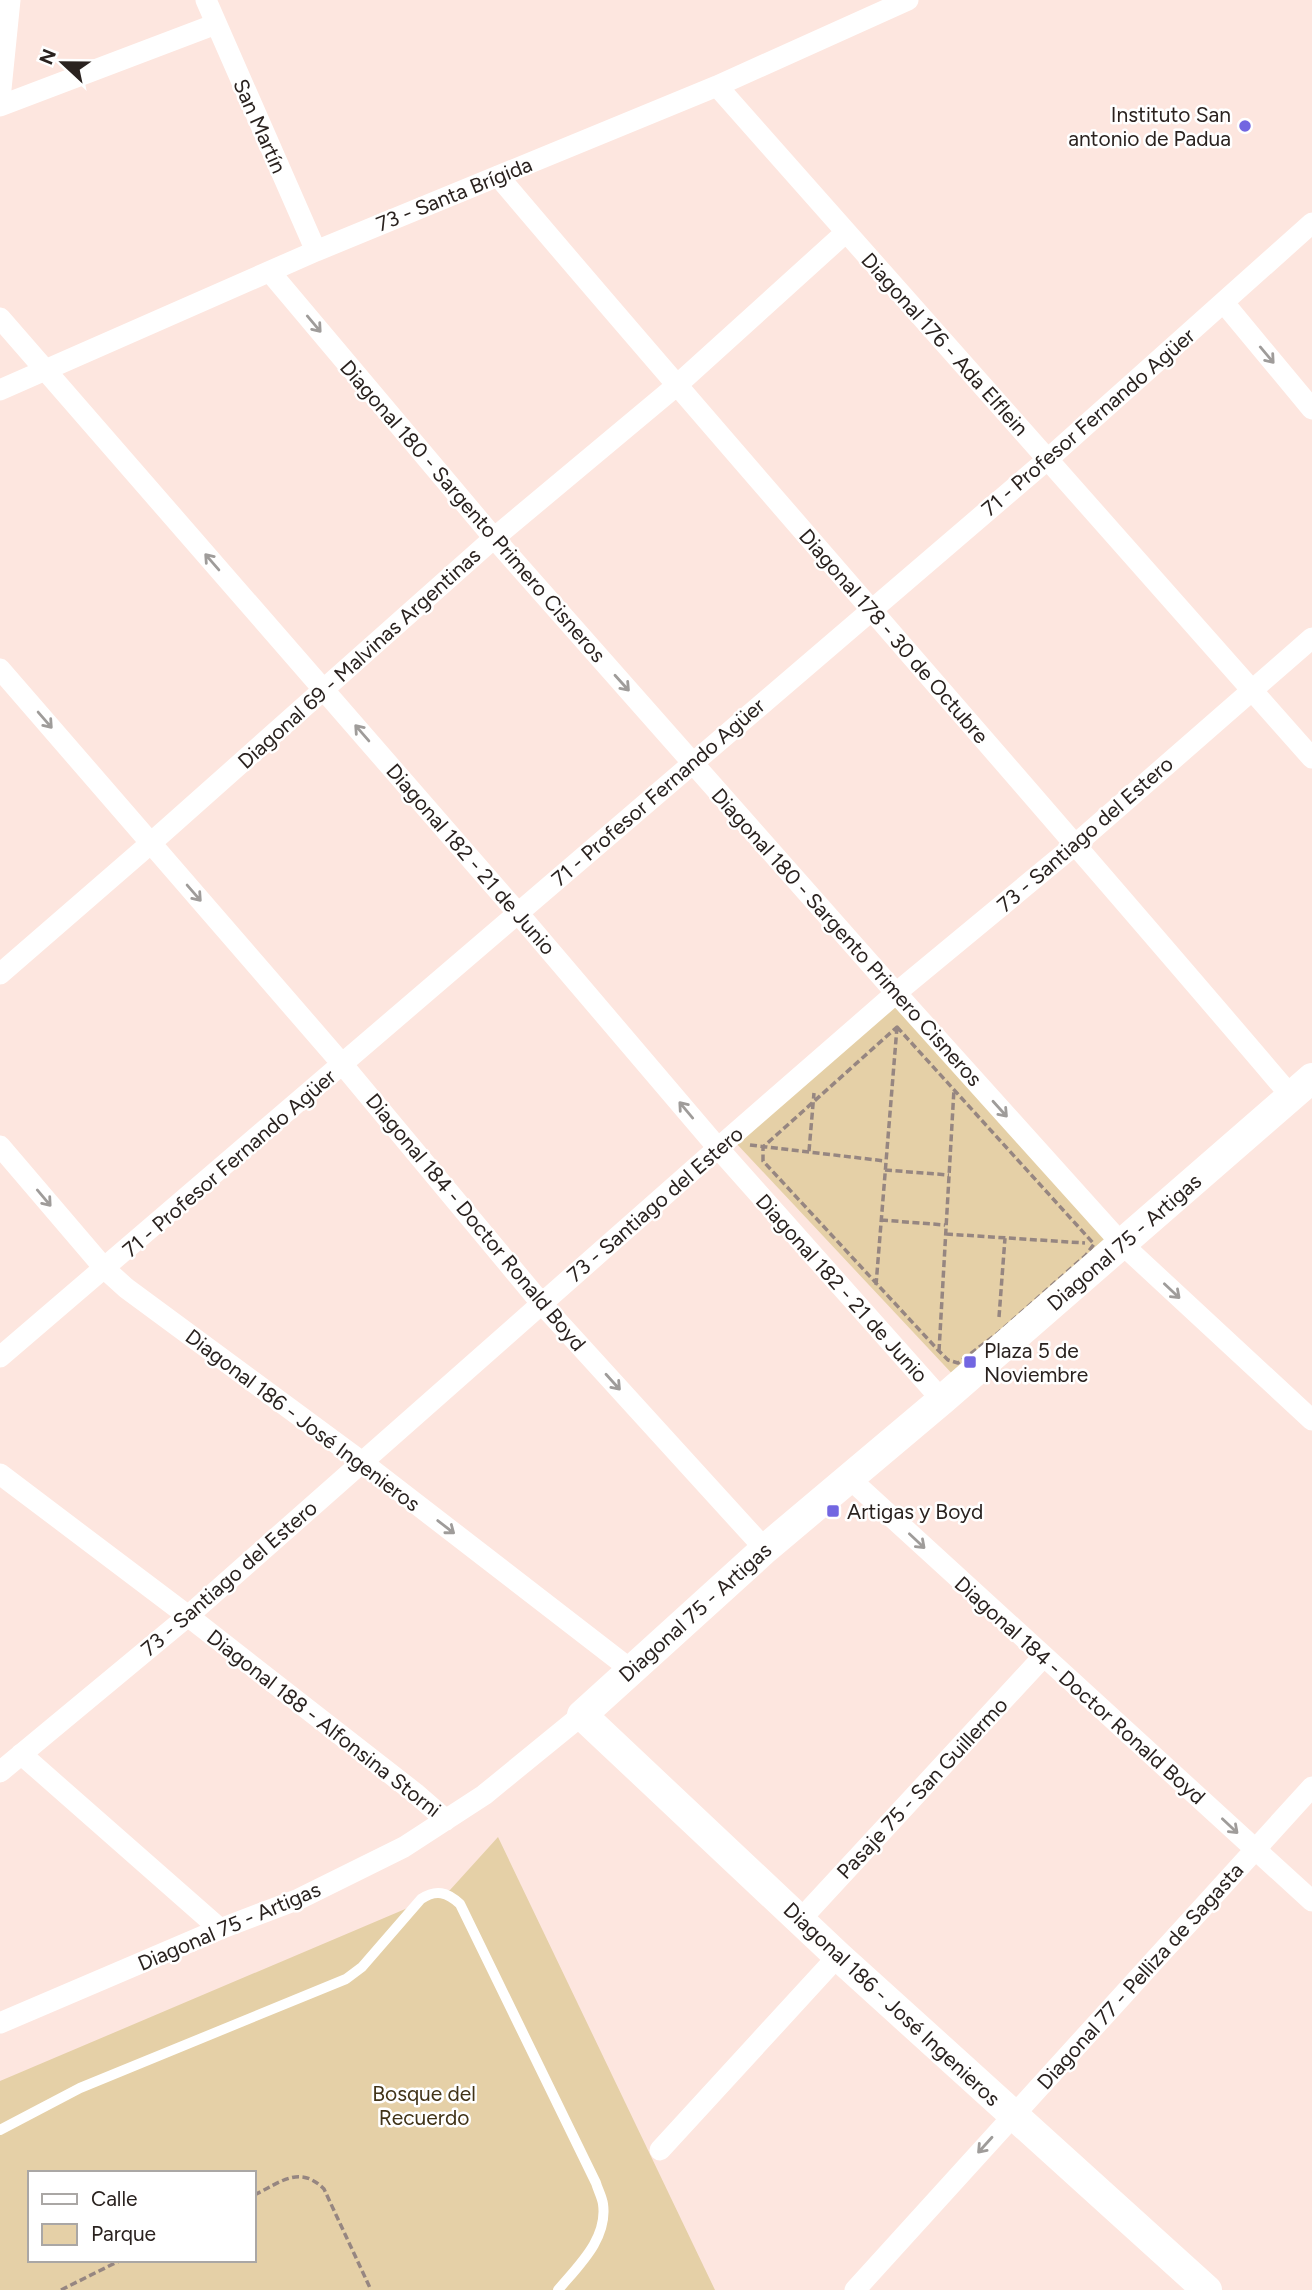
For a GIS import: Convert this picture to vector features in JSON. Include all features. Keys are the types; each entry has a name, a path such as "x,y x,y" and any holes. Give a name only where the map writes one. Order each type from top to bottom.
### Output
{"street":[{"path":"0,99 10,0"},
{"name":"San Martín","path":"206,0 316,251"},
{"name":"73 - Santa Brígida","path":"0,390 316,251 717,86 908,0"},
{"path":"0,106 216,24"},
{"name":"Diagonal 176 - Ada Elflein","path":"717,86 1312,758"},
{"name":"Diagonal 178 - 30 de Octubre","path":"499,176 676,386 1076,844 1302,1087"},
{"name":"71 - Profesor Fernando Agüer","path":"0,1357 1048,459 1312,223"},
{"name":"Diagonal 69 - Malvinas Argentinas","path":"0,974 494,538 676,386 845,233"},
{"name":"Diagonal 180 - Sargento Primero Cisneros","path":"270,272 494,538 896,993 1108,1244 1312,1420"},
{"path":"1224,303 1312,409"},
{"name":"Diagonal 182 - 21 de Junio","path":"0,318 517,912 718,1148 942,1400"},
{"name":"73 - Santiago del Estero","path":"0,1772 188,1616 896,993 1076,844 1312,638"},
{"name":"Diagonal 184 - Doctor Ronald Boyd","path":"0,669 343,1065 541,1303 765,1549"},
{"name":"Diagonal 75 - Artigas","path":"0,2023 220,1929 299,1899 404,1847 484,1795 582,1715 765,1549 942,1400 1108,1244 1302,1087"},
{"name":"Diagonal 186 - José Ingenieros","path":"0,1146 105,1269 127,1288 362,1462 630,1669"},
{"name":"Diagonal 188 - Alfonsina Storni","path":"0,1474 188,1616 446,1820"},
{"name":"Diagonal 184 - Doctor Ronald Boyd","path":"849,1478 1312,1901"},
{"name":"Pasaje 75 - San Guillermo","path":"800,1920 1043,1657"},
{"name":"Diagonal 186 - José Ingenieros","path":"582,1715 838,1956 1207,2290"},
{"path":"21,1754 220,1929"},
{"name":"Diagonal 77 - Pelliza de Sagasta","path":"855,2290 1312,1787"},
{"path":"660,2150 838,1956"}],"lane":[{"path":"0,2130 79,2088 346,1979 362,1967 421,1899 429,1893 444,1893 460,1904 596,2183 603,2204 601,2226 592,2250 558,2290"}],"path":[{"path":"897,1027 954,1089 1108,1244"},
{"path":"897,1027 763,1147 763,1161 939,1351 948,1360 958,1363 998,1333 1086,1255 1108,1244"},
{"path":"876,1285 897,1027"},
{"path":"809,1152 815,1084"},
{"path":"939,1351 954,1089"},
{"path":"745,1145 886,1161"},
{"path":"885,1170 948,1175"},
{"path":"881,1220 946,1225"},
{"path":"945,1234 1108,1244"},
{"path":"998,1333 1005,1238"},
{"path":"256,2194 295,2175 314,2179 324,2189 371,2290"},
{"path":"61,2290 117,2262"}],"green space":[{"path":"894,1004 1112,1244 958,1380 735,1142"},
{"name":"Bosque del Recuerdo","path":"498,1837 715,2290 0,2290 0,2081 450,1890"}],"place":[{"name":"Instituto San antonio de Padua","path":"1245,126"},
{"name":"Plaza 5 de Noviembre","path":"970,1362"},
{"name":"Artigas y Boyd","path":"833,1511"}]}
